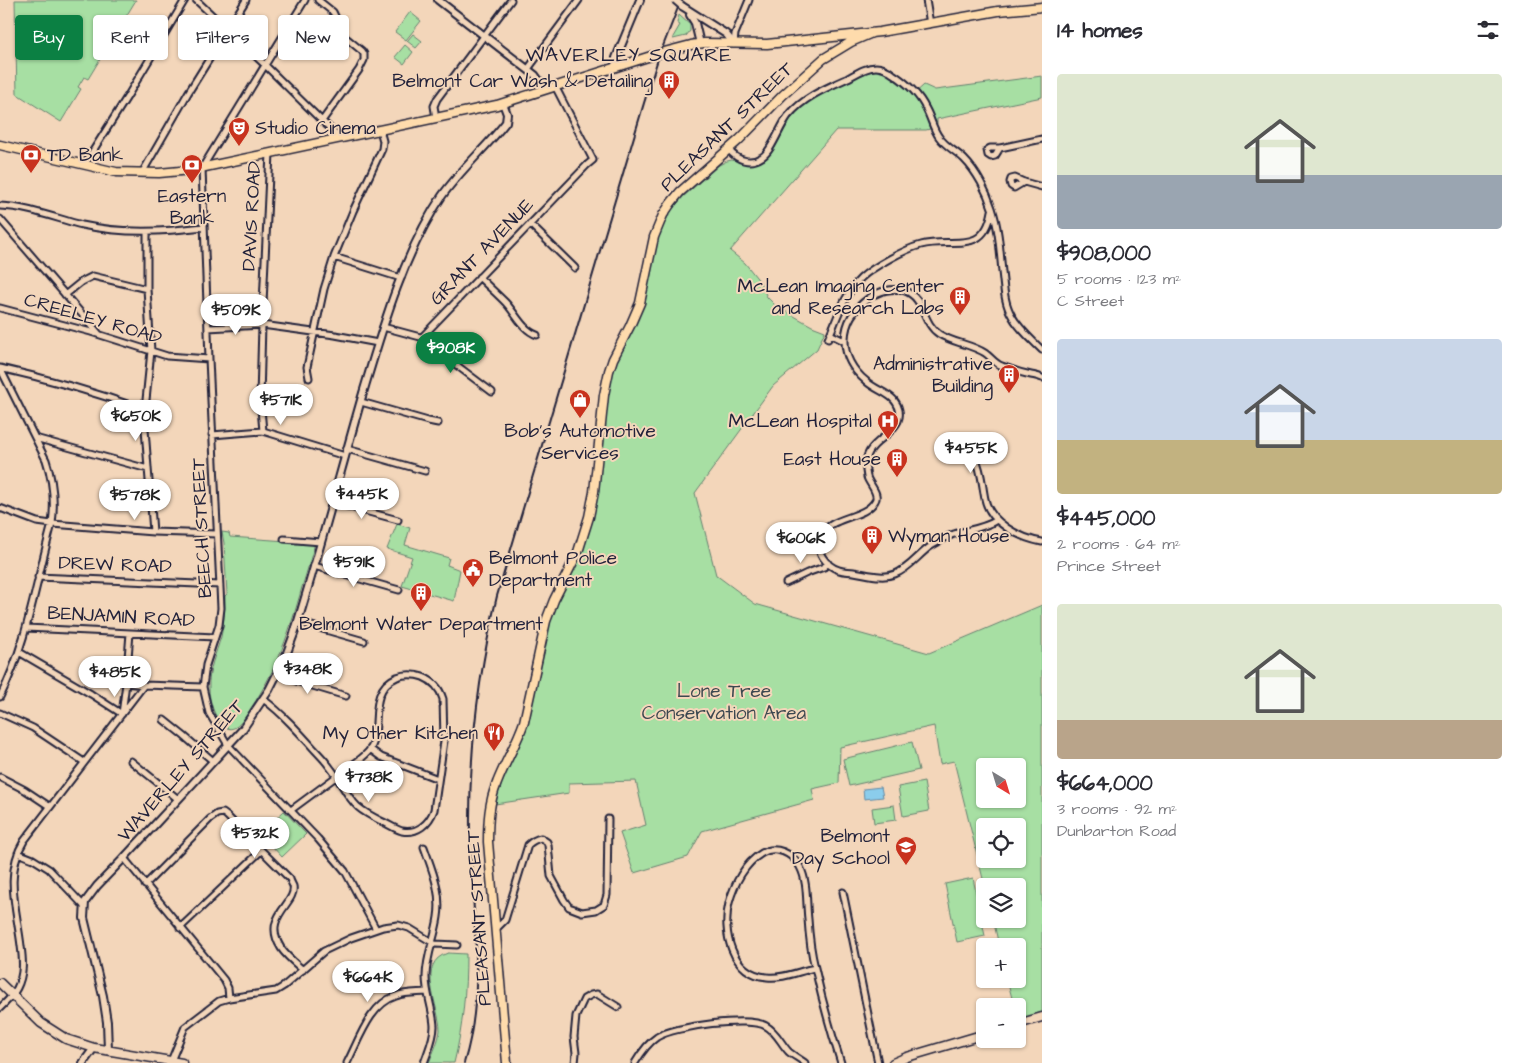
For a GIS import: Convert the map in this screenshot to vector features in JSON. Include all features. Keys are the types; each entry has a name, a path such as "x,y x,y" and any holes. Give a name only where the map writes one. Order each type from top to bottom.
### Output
{"main road":[{"path":"0,145 116,172 172,172 202,168 503,103 664,52 700,44 766,44 827,38 930,24 998,11 1042,8"},
{"name":"PLEASANT STREET","path":"507,1063 488,833 491,804 497,782 519,737 524,722 546,621 554,600 578,552 586,528 592,505 604,395 609,371 638,309 654,237 663,215 677,196 729,150 783,95 823,59 851,42 872,33"},
{"path":"823,59 827,52 827,38"},
{"path":"0,983 41,1023 66,1039 94,1048 182,1063"},
{"path":"1026,1022 1042,1017"},
{"path":"893,1063 976,1037"}],"street":[{"path":"84,165 185,0"},
{"path":"196,0 212,15"},
{"path":"237,15 246,0"},
{"path":"202,168 305,0"},
{"path":"318,0 333,12 345,37 362,51 364,57 359,70 322,121"},
{"path":"438,0 528,69 537,77 545,89"},
{"path":"436,118 434,106 437,99 511,0"},
{"path":"528,69 579,0"},
{"path":"615,67 616,58 640,0"},
{"path":"675,0 696,17 726,34 734,44"},
{"path":"734,44 734,34 749,0"},
{"path":"926,0 930,24"},
{"path":"682,6 694,21 700,44"},
{"path":"142,173 209,60"},
{"path":"260,60 341,138"},
{"path":"729,150 737,158 743,160 752,161 760,159 770,150 777,134 788,117 805,100 865,70 873,67 882,68 903,81 916,92 924,104 940,138 971,167 982,186 992,208 997,226 1004,290 1009,311 1020,328 1042,350"},
{"name":"GRANT AVENUE","path":"422,337 593,160 555,86"},
{"name":"WAVERLEY STREET","path":"84,906 97,886 242,730 278,673 289,650 298,622 378,343 401,278 418,241 442,197 462,169 506,122 507,114 503,103"},
{"path":"309,378 307,366 324,289 334,256 353,210 382,149 383,141 380,130"},
{"path":"1000,148 1042,139"},
{"name":"DAVIS ROAD","path":"263,431 260,398 270,153"},
{"name":"BEECH STREET","path":"202,168 212,435 221,608 219,625 206,665 203,687 209,713 228,745 291,810 345,871 376,929"},
{"path":"1024,182 1042,186"},
{"path":"0,206 14,206 83,225 116,231 147,232 204,227"},
{"path":"844,341 829,337 848,294 863,276 917,246 935,242 963,243 973,240 988,226 992,208"},
{"path":"0,219 100,336"},
{"path":"530,224 575,268"},
{"path":"147,232 147,289 151,351 145,410 153,532"},
{"path":"334,256 401,278"},
{"path":"65,295 81,282 93,276 147,289"},
{"path":"479,277 506,303 526,328 537,335"},
{"path":"997,520 954,534 928,548 899,572 882,576 842,571 836,569 823,558 819,545 821,535 825,530 833,523 872,505 876,500 876,494 866,474 867,458 873,447 895,426 900,414 898,406 892,399 867,382 855,370 846,352 844,341 850,320 861,305 880,292 898,290 908,292 916,299 930,325 938,333 984,353 1001,366 1041,376"},
{"name":"CREELEY ROAD","path":"0,308 151,351 182,358 209,360"},
{"path":"208,328 262,325 378,343"},
{"path":"383,327 422,337 492,392"},
{"path":"0,368 40,377 106,396 145,410"},
{"path":"0,368 46,460 50,473 54,507 52,524 26,628 7,684 0,697"},
{"path":"361,402 438,423"},
{"path":"212,435 263,431 425,471"},
{"path":"35,438 148,469"},
{"path":"975,457 981,473 986,502 997,520 1025,537 1042,542"},
{"path":"332,502 398,520"},
{"path":"0,508 37,522 52,524 153,532 217,534"},
{"path":"284,539 321,542"},
{"path":"786,583 824,567 828,563"},
{"path":"314,566 399,590"},
{"name":"DREW ROAD","path":"38,577 220,585"},
{"path":"298,622 364,641"},
{"name":"BENJAMIN ROAD","path":"26,628 215,637"},
{"path":"122,714 130,633"},
{"path":"19,652 122,714"},
{"path":"278,673 296,681 346,696"},
{"path":"263,699 274,707 332,769 336,776 351,799 359,808 400,830 409,831 424,826 429,821 434,810 444,741 443,699 434,684 420,676 400,676 391,680 379,695 370,749 357,762 336,776 291,810"},
{"path":"126,683 203,687"},
{"path":"0,1008 12,996 19,985 23,969 12,881 18,852 49,806 144,685"},
{"path":"0,713 33,728 84,762"},
{"path":"164,720 213,761"},
{"path":"370,749 381,756 438,779"},
{"path":"131,761 178,799"},
{"path":"0,777 25,790 49,806"},
{"path":"145,886 210,819 217,814 223,813 290,879 294,886 291,898 278,915 275,932 282,950 303,970"},
{"path":"496,929 505,920 528,845 532,841 541,838 548,845 551,876 570,907 582,912 596,910 604,905 607,895 608,819"},
{"path":"424,847 436,880 439,907 427,962 427,992 434,1028 424,1063"},
{"path":"815,968 768,978 751,972 742,966 734,956 727,934 730,902 737,882 746,867 764,852 773,850 784,851 793,857 799,864 806,882 808,924 815,968 841,1063"},
{"path":"180,928 261,851"},
{"path":"18,852 49,869 84,906 86,931 107,1022 108,1050"},
{"path":"124,858 145,886 224,980 228,988 229,998"},
{"path":"843,892 878,1063"},
{"path":"171,1061 180,1035 186,1026 219,1001 276,991 329,948 376,929 393,926 406,926 432,942 441,945 457,945"},
{"path":"347,1063 372,1014 379,1006 388,999 398,995 427,992"},
{"path":"575,1063 574,1037 576,1016 584,999 590,995 597,994 618,1007"},
{"path":"635,1063 647,1046 661,1035 692,1026 727,1022 766,1026 778,1036 788,1051 805,1063"},
{"path":"83,1063 94,1048"}],"green space":[{"path":"15,0 136,0 127,15 93,15 93,60 100,60 88,79 84,77 78,87 81,89 61,122 17,94 16,60 83,60 83,15 15,15"},
{"path":"410,12 421,21 406,40 395,32"},
{"path":"679,15 690,25 690,31 686,36 673,39 680,25 677,23"},
{"path":"413,34 422,41 416,48 407,41"},
{"path":"405,45 413,52 404,64 395,57"},
{"name":"Lone Tree Conservation Area","path":"871,71 883,72 895,77 913,95 924,85 935,90 1042,76 1042,97 937,119 937,124 929,126 930,129 836,130 730,251 745,263 760,282 767,297 776,306 825,331 817,349 773,386 695,493 716,575 755,604 929,653 1042,605 1042,1014 1026,1019 1026,998 1012,998 1009,988 1026,988 1026,938 997,938 995,928 1026,928 1026,878 983,878 980,868 1026,868 1026,818 976,818 976,850 954,761 940,764 934,726 840,747 839,783 812,789 814,800 702,831 688,857 634,873 620,833 646,825 636,781 569,783 569,793 495,804 501,784 528,723 553,611 590,529 596,499 611,377 619,355 639,316 656,244 664,224 671,211 683,197 719,165 732,160 752,164 765,160 773,151 790,120 803,105 831,89"},
{"path":"397,524 410,528 405,545 449,558 447,565 460,570 454,601 402,586 412,557 387,549"},
{"path":"222,532 229,533 230,537 315,543 293,619 282,649 268,679 246,716 240,724 232,729 220,723 211,703 209,693 210,675 221,637 225,596 227,594"},
{"path":"912,742 919,770 849,786 843,759"},
{"path":"924,782 929,811 903,816 898,787"},
{"path":"894,805 896,820 874,823 872,808"},
{"path":"284,811 306,834 282,857 260,833"},
{"path":"973,878 976,892 976,928 983,928 985,936 957,942 945,884"},
{"path":"448,953 466,954 465,995 460,1036 454,1063 429,1063 440,1030 431,976 433,966 438,958"}],"water":[{"path":"881,787 883,797 864,799 863,789"}],"railway":[{"path":"464,1063 475,1007 476,978 470,833 471,773 476,714 490,626 497,596 644,103 658,59 681,0"}],"place":[{"name":"Belmont Car Wash & Detailing","path":"669,100"},
{"name":"Studio Cinema","path":"239,147"},
{"name":"TD Bank","path":"31,174"},
{"name":"Eastern Bank","path":"192,184"},
{"name":"McLean Imaging Center and Research Labs","path":"960,316"},
{"name":"Administrative Building","path":"1009,394"},
{"name":"Bob’s Automotive Services","path":"580,419"},
{"name":"McLean Hospital","path":"888,440"},
{"name":"East House","path":"897,478"},
{"name":"Wyman House","path":"872,555"},
{"name":"Belmont Police Department","path":"473,588"},
{"name":"Belmont Water Department","path":"421,612"},
{"name":"My Other Kitchen","path":"494,752"},
{"name":"Belmont Day School","path":"906,866"}],"district":[{"name":"WAVERLEY SQUARE","path":"629,55"}]}
